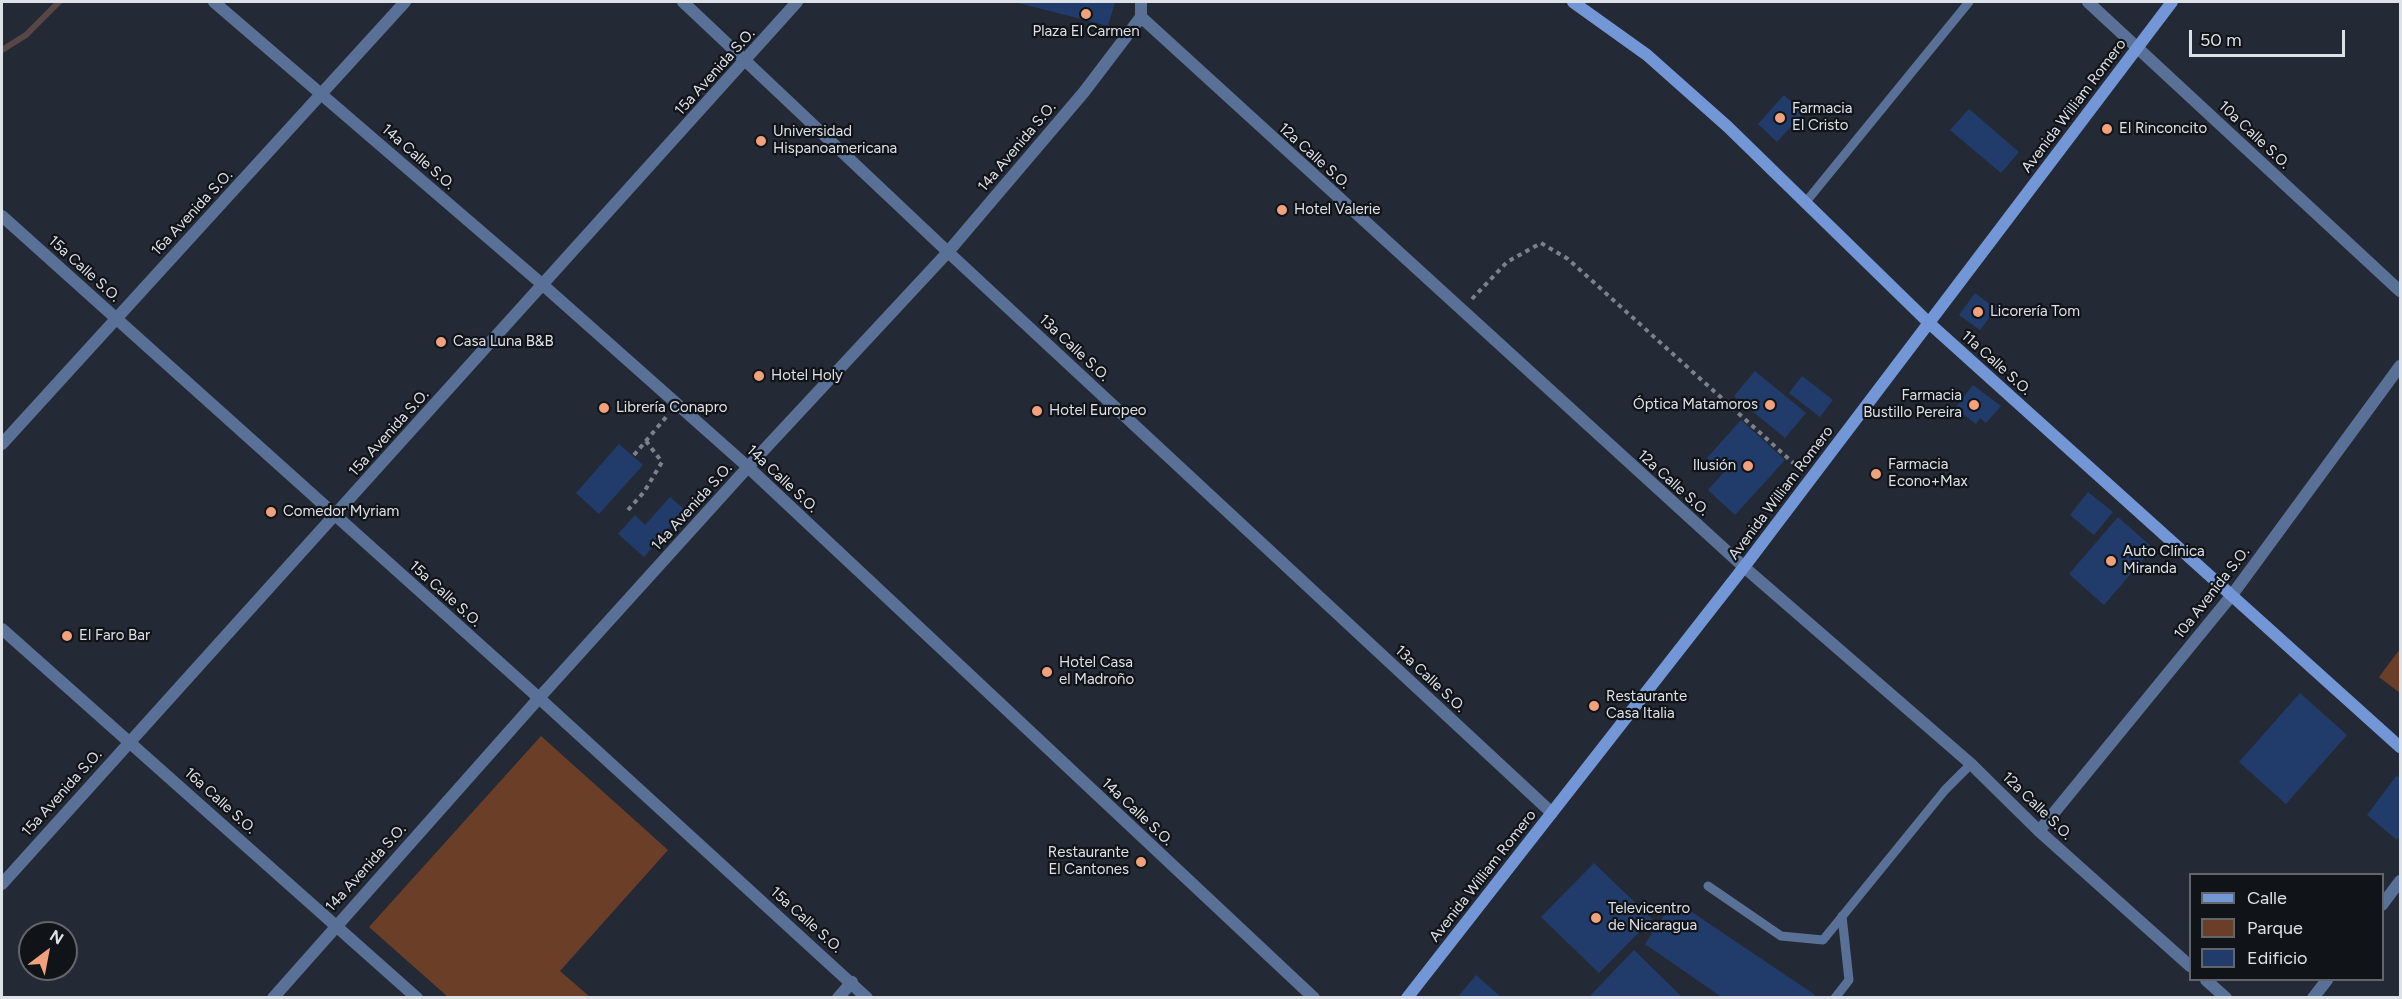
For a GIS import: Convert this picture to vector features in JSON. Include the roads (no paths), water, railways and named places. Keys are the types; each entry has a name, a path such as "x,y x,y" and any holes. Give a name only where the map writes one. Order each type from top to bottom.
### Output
{"main road":[{"name":"11a Calle S.O.","path":"1573,2 1647,55 1728,127 1929,323 2400,747"},
{"name":"Avenida William Romero","path":"1407,998 1744,567 2172,2"}],"street":[{"name":"14a Calle S.O.","path":"214,2 543,285 748,467 1314,998"},
{"name":"16a Avenida S.O.","path":"2,444 405,2"},
{"name":"13a Calle S.O.","path":"683,2 948,252 1552,813"},
{"name":"15a Avenida S.O.","path":"2,884 797,2"},
{"path":"1141,2 1141,17"},
{"name":"10a Calle S.O.","path":"2088,2 2400,291"},
{"name":"14a Avenida S.O.","path":"273,998 336,924 748,467 948,252 1084,92 1141,17"},
{"name":"12a Calle S.O.","path":"1141,17 1744,567 1971,764 2039,831 2189,965"},
{"name":"15a Calle S.O.","path":"2,216 539,698 867,998"},
{"name":"10a Avenida S.O.","path":"2039,831 2232,595 2400,366"},
{"name":"16a Calle S.O.","path":"2,629 417,998"},
{"path":"2384,902 2400,882"},
{"path":"2207,981 2226,998"},
{"path":"2313,998 2326,981"},
{"path":"838,998 852,982"}],"lane":[{"path":"1805,203 1969,2"},
{"path":"1708,886 1780,936 1823,940 1945,790 1971,764"},
{"path":"1835,998 1849,980 1842,916"}],"waterway":[{"path":"2,50 26,35 59,2"}],"place":[{"name":"Plaza El Carmen","path":"1086,14"},
{"name":"Farmacia El Cristo","path":"1780,118"},
{"name":"El Rinconcito","path":"2107,129"},
{"name":"Universidad Hispanoamericana","path":"761,141"},
{"name":"Hotel Valerie","path":"1282,210"},
{"name":"Licorería Tom","path":"1978,312"},
{"name":"Casa Luna B&B","path":"441,342"},
{"name":"Hotel Holy","path":"759,376"},
{"name":"Óptica Matamoros","path":"1770,405"},
{"name":"Farmacia Bustillo Pereira","path":"1974,405"},
{"name":"Librería Conapro","path":"604,408"},
{"name":"Hotel Europeo","path":"1037,411"},
{"name":"Ilusión","path":"1748,466"},
{"name":"Farmacia Econo+Max","path":"1876,474"},
{"name":"Comedor Myriam","path":"271,512"},
{"name":"Auto Clínica Miranda","path":"2111,561"},
{"name":"El Faro Bar","path":"67,636"},
{"name":"Hotel Casa el Madroño","path":"1047,672"},
{"name":"Restaurante Casa Italia","path":"1594,706"},
{"name":"Restaurante El Cantones","path":"1141,862"},
{"name":"Televicentro de Nicaragua","path":"1596,918"}]}
